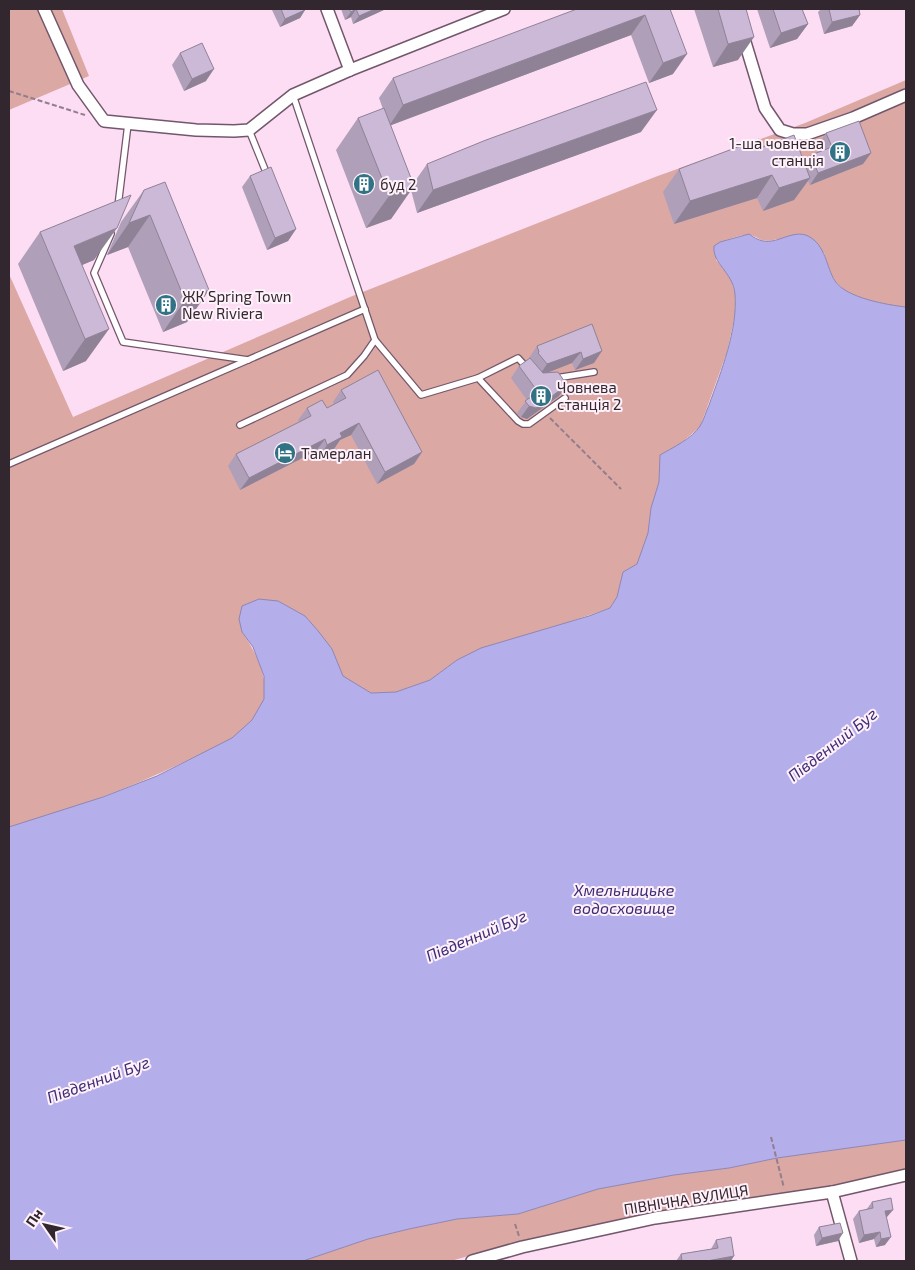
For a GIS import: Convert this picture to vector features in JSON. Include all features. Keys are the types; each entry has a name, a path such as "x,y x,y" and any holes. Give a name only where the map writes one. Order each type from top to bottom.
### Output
{"street":[{"path":"44,9 78,85 104,122 196,130 234,131 249,130 293,95 350,70 504,9"},
{"path":"327,9 350,70"},
{"path":"735,9 765,108 780,130 793,134 807,134 853,118 906,95"},
{"name":"ПІВНІЧНА ВУЛИЦЯ","path":"472,1261 522,1246 655,1218 832,1192 906,1175"},
{"path":"832,1192 851,1261"}],"lane":[{"path":"293,95 375,340 421,396 478,378 518,358 532,375"},
{"path":"118,210 128,124"},
{"path":"249,130 271,184"},
{"path":"113,229 94,273 123,342 250,360"},
{"path":"9,464 365,310"},
{"path":"240,425 347,375 375,340"},
{"path":"546,379 594,372"},
{"path":"478,378 523,424 529,424 565,398"}],"path":[{"path":"9,91 104,122"},
{"path":"544,413 621,489"},
{"path":"771,1137 786,1198"}],"shaded area":[{"path":"9,9 62,9 89,76 9,110"},
{"path":"906,80 906,307 868,300 849,293 832,276 824,253 777,239 766,241 751,235 720,242 716,260 730,277 735,293 735,315 727,352 700,427 680,444 660,455 659,482 651,508 648,534 637,564 623,572 617,597 610,608 457,660 430,680 396,692 371,693 342,676 332,649 305,616 278,601 242,632 259,664 265,691 260,710 241,732 221,745 123,789 78,806 9,827 9,274 73,417 350,297 655,177 805,123"},
{"path":"906,1140 906,1169 831,1186 654,1212 520,1241 451,1261 303,1261 368,1239 457,1219 518,1214 598,1189 674,1175 729,1168 777,1158"}],"water":[{"name":"Хмельницьке водосховище","path":"749,234 763,241 797,234 808,236 819,245 835,281 840,287 868,300 906,307 906,1140 777,1158 729,1168 674,1175 598,1189 518,1214 457,1219 368,1239 303,1261 9,1261 9,827 103,797 157,776 232,738 252,720 264,699 264,676 253,647 242,632 239,619 242,606 259,599 278,601 305,616 332,649 343,676 371,693 396,692 430,680 457,660 481,648 610,608 617,597 623,572 637,564 648,533 651,508 659,482 660,455 687,439 700,426 728,350 734,321 735,294 731,280 716,258 714,246 720,242"}],"building":[{"path":"281,9 305,9 305,10 285,19"},
{"path":"356,9 375,9 359,16"},
{"path":"577,9 670,9 687,54 663,63 645,15 403,105 393,78"},
{"path":"718,9 746,9 754,37 728,44"},
{"path":"773,9 802,9 808,24 781,33"},
{"path":"829,9 859,9 860,15 832,22"},
{"path":"202,43 214,69 192,79 180,53"},
{"path":"646,82 657,110 433,190 427,164 486,140"},
{"path":"384,108 414,186 389,196 358,118"},
{"path":"859,121 871,153 818,173 811,155 832,147 826,133"},
{"path":"794,135 810,178 779,188 772,175 690,201 679,169 759,139 763,147"},
{"path":"271,167 296,229 275,238 250,176"},
{"path":"165,182 209,290 185,300 150,215 129,223 144,190"},
{"path":"131,195 117,228 74,246 109,329 85,339 40,232"},
{"path":"592,324 602,351 583,359 581,352 547,364 538,353 537,346"},
{"path":"530,358 543,373 558,372 567,385 536,408 529,406 525,401 538,392 519,366"},
{"path":"378,370 422,452 385,472 359,423 340,433 342,437 327,445 325,439 249,478 236,454 311,416 307,408 322,400 327,408 346,398 341,390"},
{"path":"891,1198 893,1210 885,1211 891,1237 881,1239 880,1232 864,1235 859,1211 873,1208 872,1202"},
{"path":"840,1223 843,1233 822,1238 819,1227"},
{"path":"731,1237 734,1256 707,1261 682,1261 681,1254 718,1248 716,1240"}],"place":[{"name":"1-ша човнева станція","path":"840,152"},
{"name":"буд 2","path":"364,184"},
{"name":"ЖК Spring Town New Riviera","path":"166,305"},
{"name":"Човнева станція 2","path":"541,396"},
{"name":"Тамерлан","path":"285,453"}],"water label":[{"name":"Південний Буг","path":"832,744"},
{"name":"Південний Буг","path":"476,935"},
{"name":"Південний Буг","path":"98,1079"}]}
